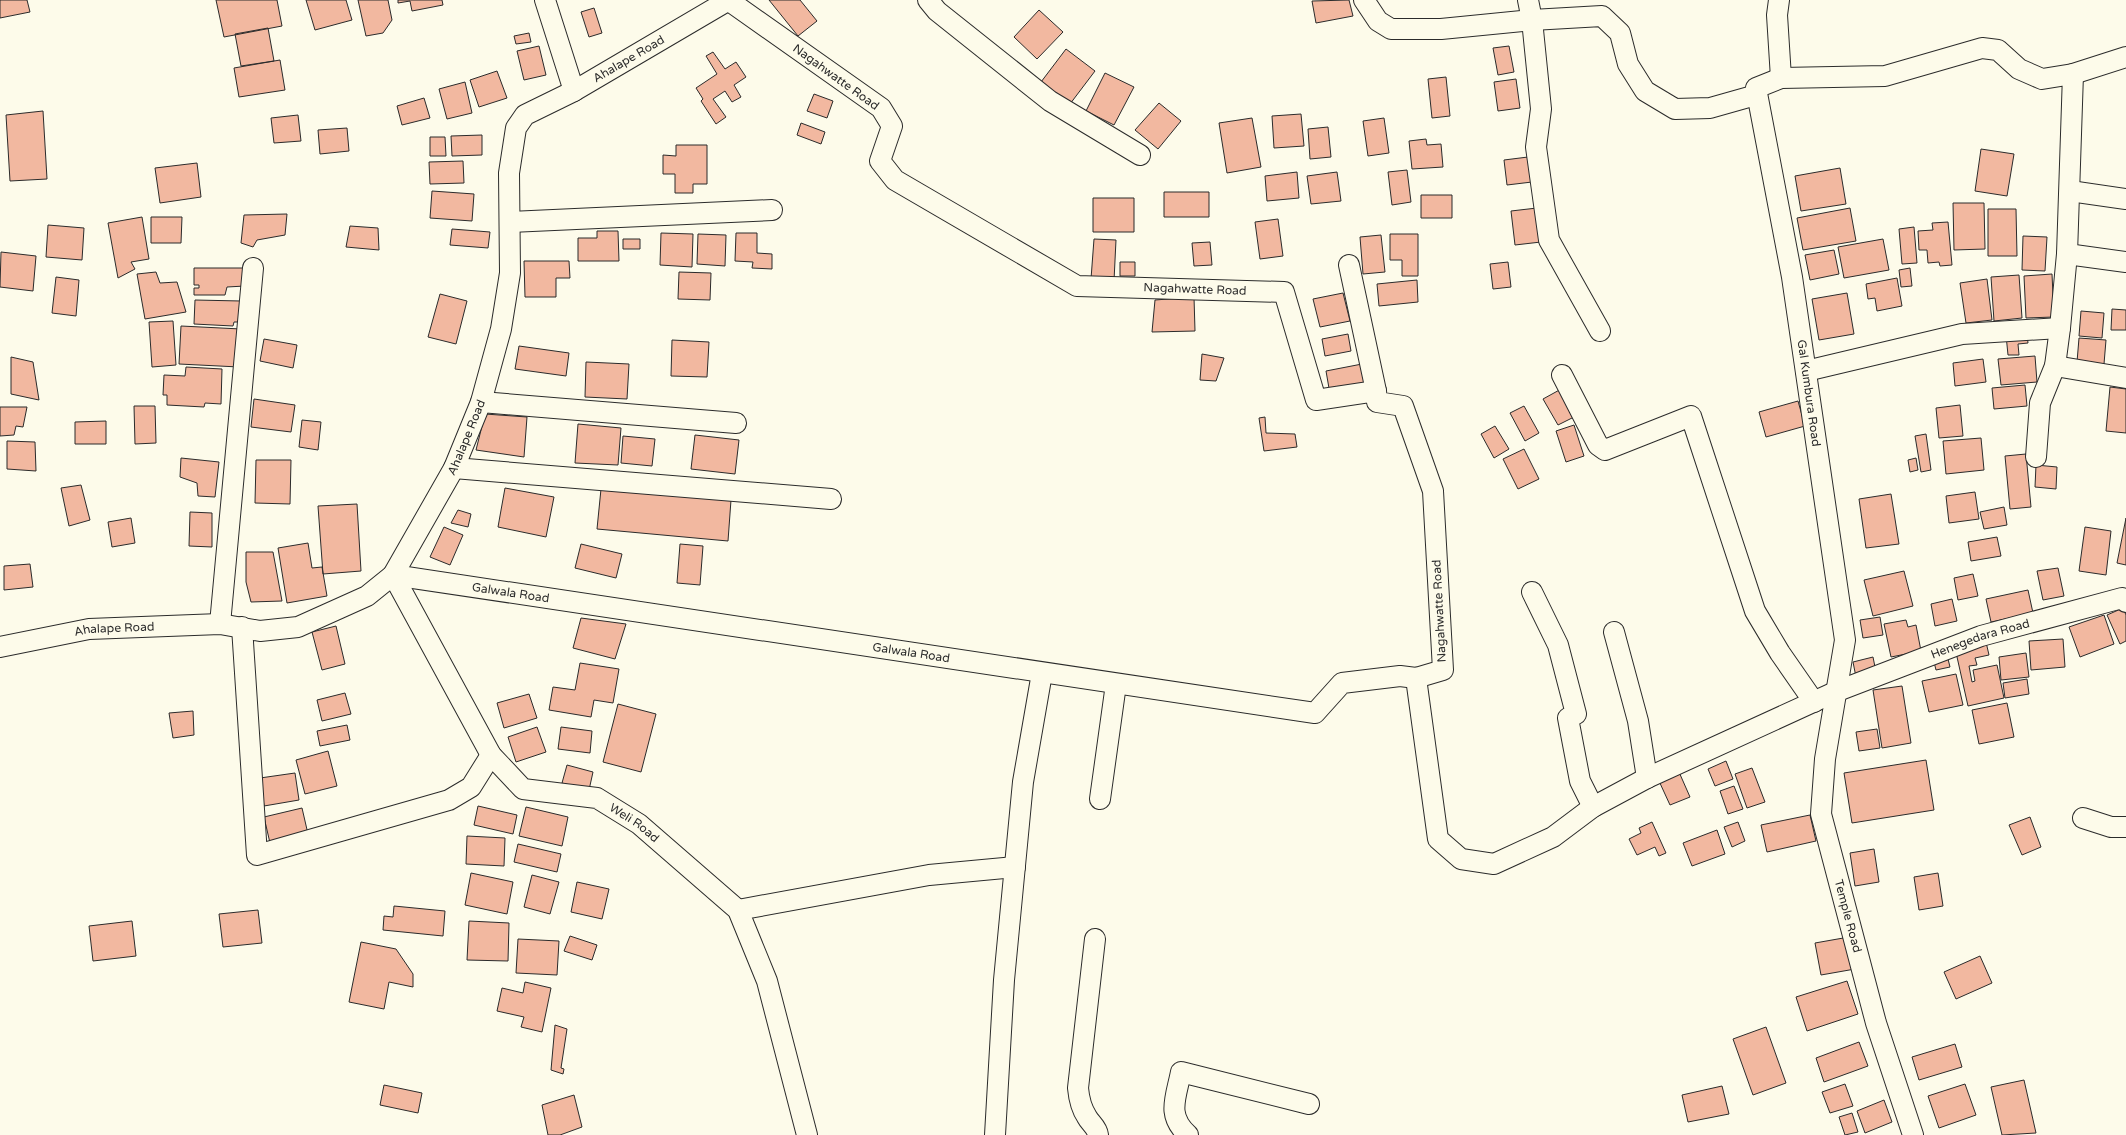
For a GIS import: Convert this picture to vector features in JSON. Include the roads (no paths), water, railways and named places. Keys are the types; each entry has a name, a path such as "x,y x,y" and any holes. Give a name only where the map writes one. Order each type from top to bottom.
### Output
{"street":[{"path":"545,0 574,91"},
{"name":"Ahalape Road","path":"0,647 88,629 220,624 260,631 298,627 367,596 393,575 454,468 481,402 501,329 510,273 509,173 516,128 524,115 574,91 728,0"},
{"name":"Nagahwatte Road","path":"728,0 881,108 892,126 880,161 895,180 1077,286 1284,292 1316,400 1376,391 1377,402 1404,406 1433,491 1442,670 1416,678"},
{"path":"928,0 937,11 1050,101 1140,156"},
{"path":"1364,0 1378,21 1391,29 1441,30 1532,20 1602,16 1620,33 1628,64 1645,91 1675,109 1710,108 1756,95 1756,88 1781,78 1885,76 1982,48 1998,50 2019,68 2042,79 2073,74 2126,57"},
{"path":"1528,0 1532,20 1541,109 1536,147 1549,240 1600,331"},
{"path":"1779,0 1777,15 1781,78"},
{"path":"2036,457 2040,403 2055,366 2060,328 2067,254 2073,74"},
{"name":"Gal Kumbura Road","path":"1756,95 1792,277 1845,640 1835,692"},
{"path":"2070,191 2126,199"},
{"path":"510,222 772,210"},
{"path":"2067,254 2126,262"},
{"path":"1350,264 1376,391"},
{"path":"220,624 253,268"},
{"path":"1806,371 1962,334 2060,328"},
{"path":"2055,366 2126,378"},
{"path":"1562,375 1598,445 1606,450 1691,416 1755,611 1780,653 1814,702"},
{"path":"481,402 736,423"},
{"path":"454,468 831,499"},
{"name":"Galwala Road","path":"393,575 1314,713 1342,683 1400,676 1416,678"},
{"name":"Weli Road","path":"393,575 492,755 523,789 597,798 631,819 738,910 767,981 807,1135"},
{"path":"1532,592 1558,645 1576,714 1568,718 1580,781 1593,807"},
{"name":"Henegedara Road","path":"1835,692 1981,636 2095,604 2122,598 2126,602"},
{"path":"242,627 257,855 449,800 471,787 492,755"},
{"path":"1614,632 1638,721 1648,778"},
{"path":"995,1135 1004,980 1023,782 1042,673"},
{"path":"1416,678 1438,839 1461,859 1494,864 1553,836 1593,807 1648,778 1835,692"},
{"path":"1100,799 1116,684"},
{"name":"Temple Road","path":"1835,692 1821,814 1876,1023 1913,1135"},
{"path":"2083,818 2111,827 2126,827"},
{"path":"738,910 929,875 1015,866"},
{"path":"1095,939 1078,1088 1080,1102 1098,1135"},
{"path":"1188,1135 1178,1126 1173,1111 1182,1072 1309,1104"}]}
